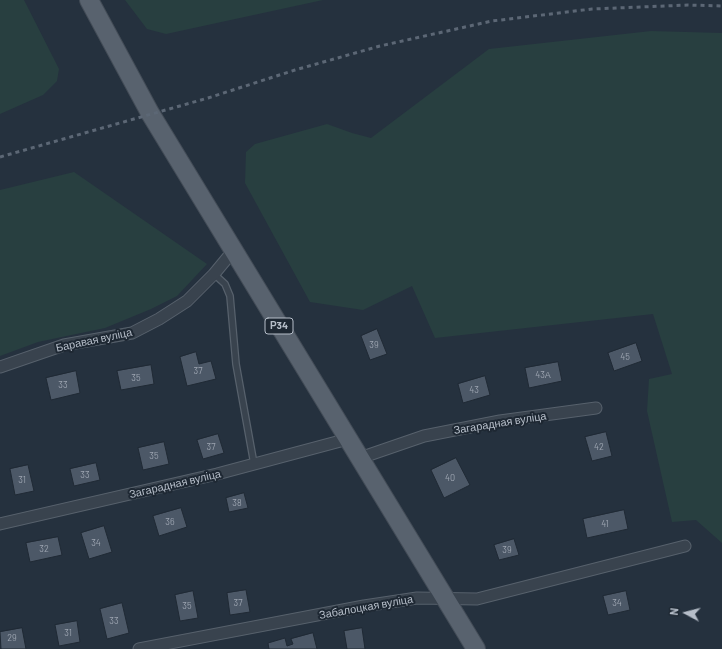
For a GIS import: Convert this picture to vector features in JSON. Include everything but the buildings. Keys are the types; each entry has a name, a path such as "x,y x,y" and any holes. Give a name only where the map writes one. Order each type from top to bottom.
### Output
{"main road":[{"name":"Р34","path":"89,0 150,113 476,649"}],"street":[{"name":"Баравая вуліца","path":"0,367 64,345 132,333 159,320 187,301 214,274 233,251"},
{"name":"Загарадная вуліца","path":"360,458 424,436 500,421 596,408"},
{"name":"Загарадная вуліца","path":"0,524 217,474 348,439"},
{"name":"Забалоцкая вуліца","path":"139,649 364,606 417,598 477,600 686,546"}],"lane":[{"path":"214,274 225,284 230,296 236,364 254,464"}],"green space":[{"path":"0,0 24,0 59,69 57,81 43,95 0,114"},
{"path":"125,0 323,0 166,34 147,29"},
{"path":"651,31 722,33 722,543 696,520 672,522 647,411 649,379 672,374 653,314 435,338 412,286 363,310 310,302 245,183 246,152 255,144 327,124 371,138 489,49"},
{"path":"74,172 207,264 177,296 151,309 105,328 38,342 0,356 0,190"}],"railway":[{"path":"0,157 208,98 295,70 380,46 492,21 592,9 688,5 722,6"}]}
